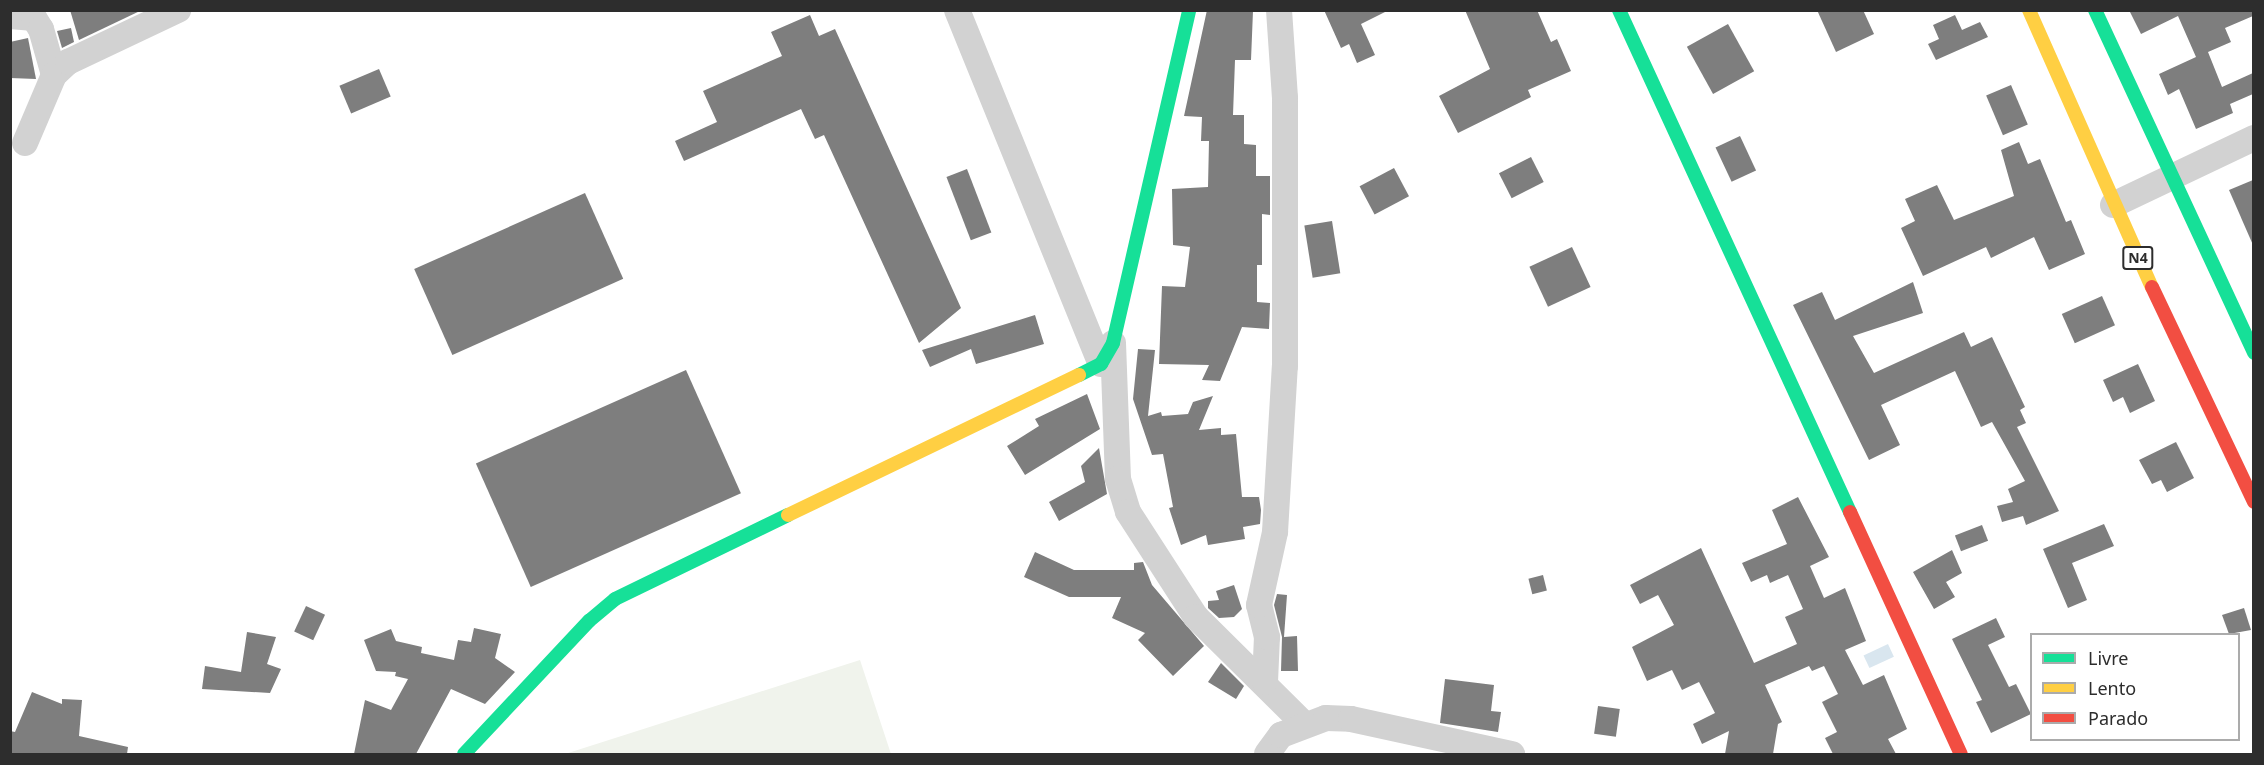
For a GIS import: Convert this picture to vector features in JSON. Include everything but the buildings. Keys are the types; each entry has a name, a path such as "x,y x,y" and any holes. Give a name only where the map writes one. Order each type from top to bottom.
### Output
{"main road":[{"path":"464,754 589,621 615,599 1107,353 1190,10"},
{"path":"1619,10 1961,754"},
{"name":"N4","path":"2029,10 2113,205 2253,502"},
{"path":"2095,10 2173,175 2253,353"}],"street":[{"path":"26,143 54,75 86,51 178,10"},
{"path":"957,10 1107,353 1118,479 1128,512 1196,617 1265,682 1304,724"},
{"path":"1265,682 1267,637 1259,604 1275,532 1284,366 1285,98 1279,10"},
{"path":"10,16 34,18 41,29 54,75"},
{"path":"2113,205 2253,138"},
{"path":"1267,754 1281,735 1304,724 1326,718 1351,719 1512,754"}],"shaded area":[{"path":"1888,644 1894,657 1869,668 1864,655"},
{"path":"860,660 891,754 565,754"}],"traffic: fast":[{"path":"1079,375 1101,364 1113,343 1189,10"},
{"path":"1619,10 1850,512"},
{"path":"2095,10 2254,353"},
{"path":"464,754 589,621 615,599 788,515"}],"traffic: slow":[{"path":"2029,10 2152,287"},
{"path":"788,515 1079,375"}],"traffic: jam":[{"path":"2152,287 2254,502"},
{"path":"1850,512 1961,754"}]}
